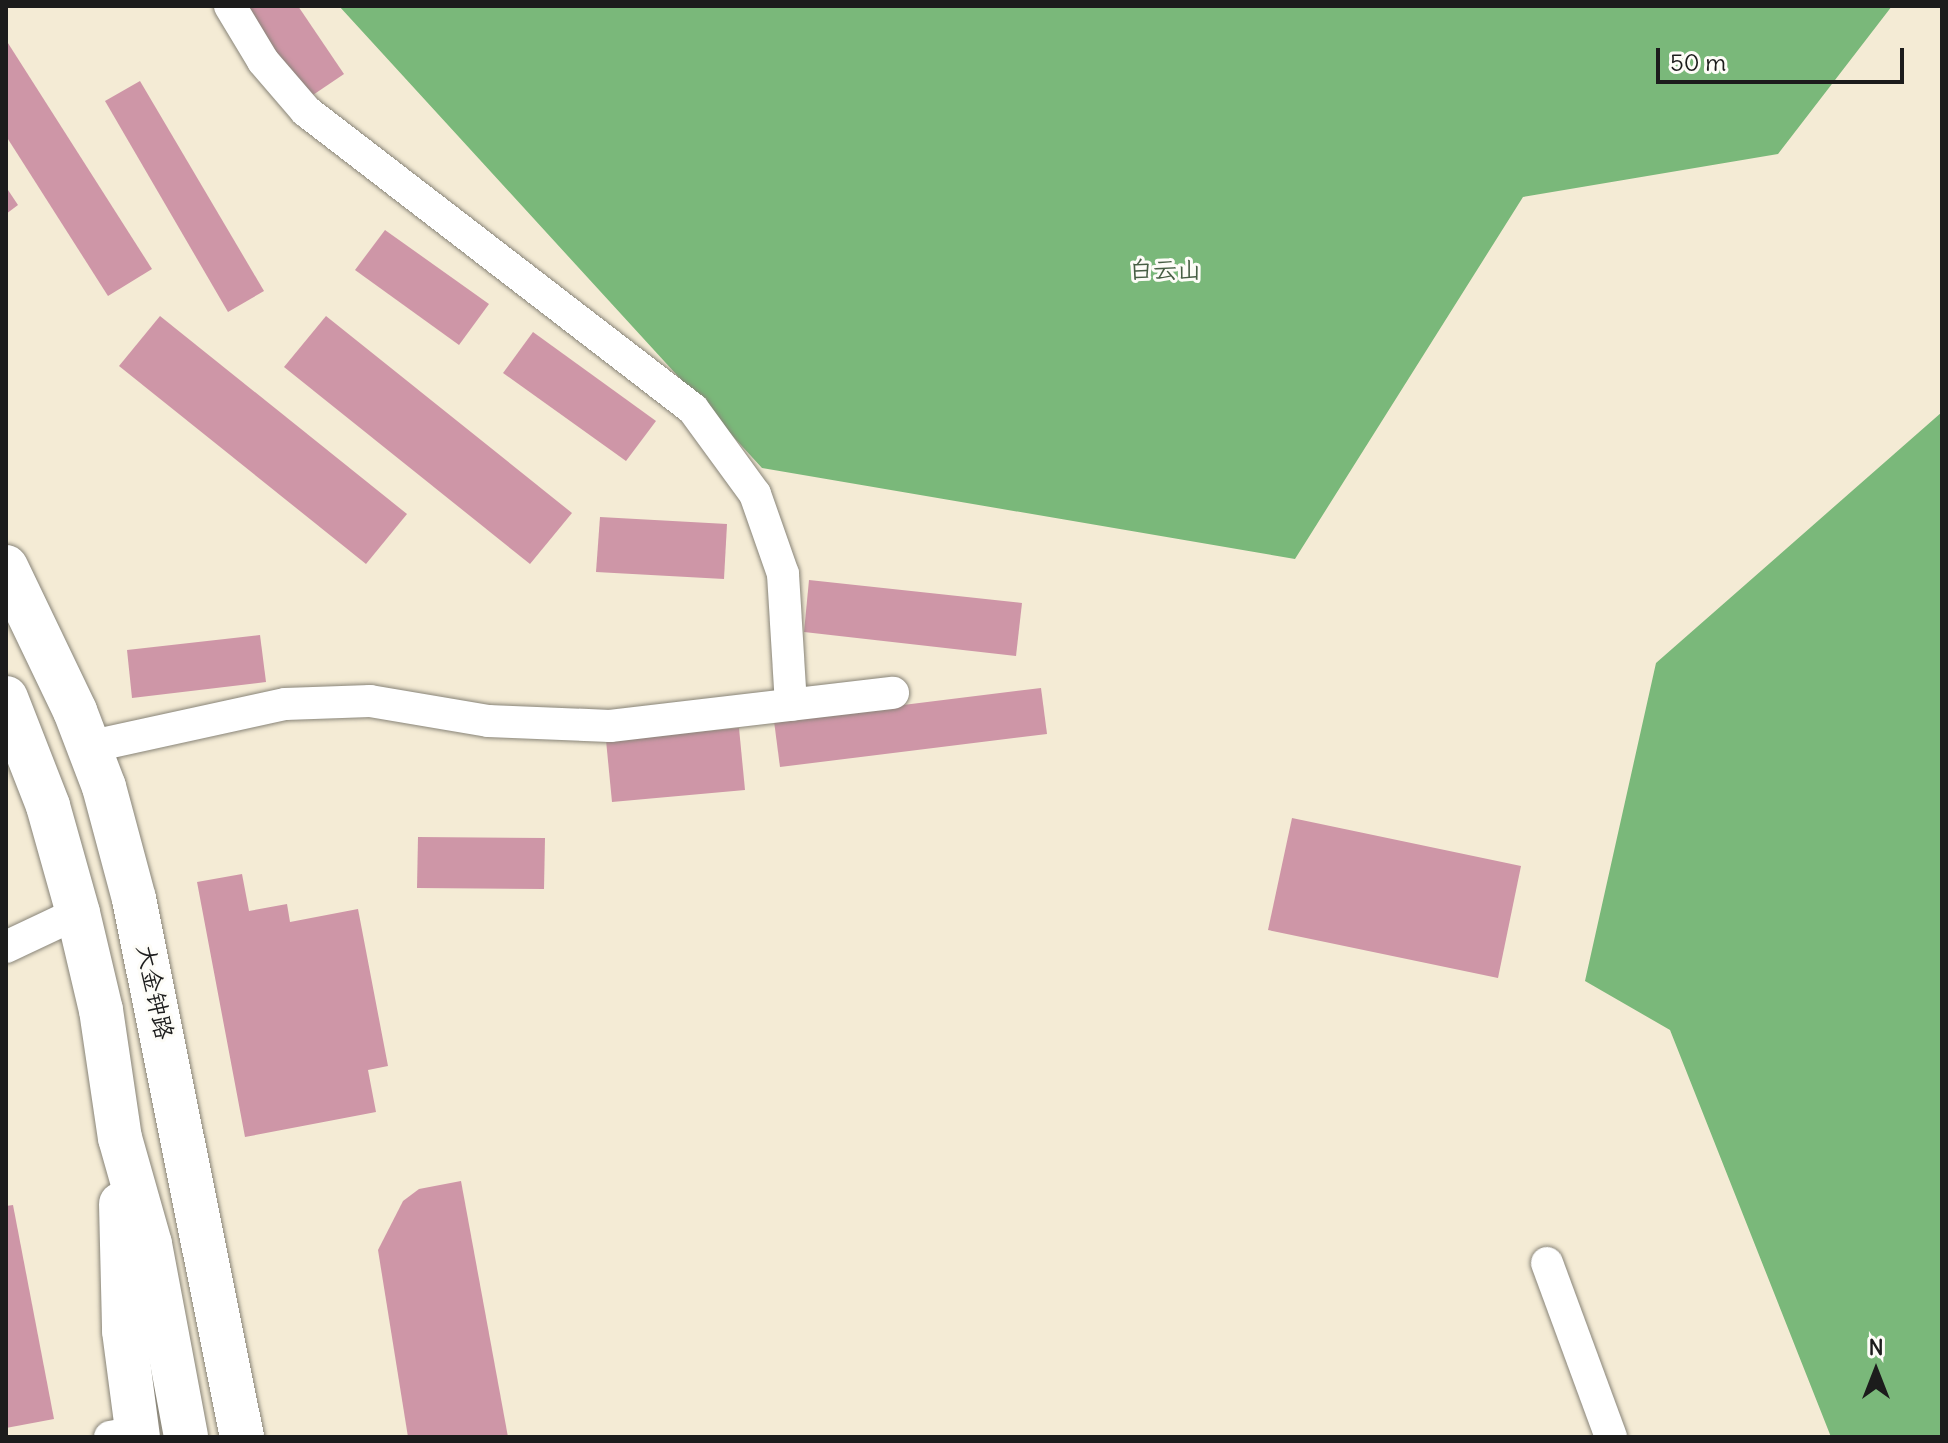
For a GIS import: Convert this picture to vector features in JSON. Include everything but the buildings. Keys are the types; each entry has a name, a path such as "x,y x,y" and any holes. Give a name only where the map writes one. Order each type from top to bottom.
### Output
{"main road":[{"name":"大金钟路","path":"6,567 44,638 88,747 127,871 158,998 242,1437"},
{"path":"6,698 48,806 101,1010 120,1138 129,1435"},
{"path":"120,1138 150,1244 186,1437"}],"street":[{"path":"230,6 263,61 306,111 693,409 755,494 783,574 791,705"},
{"path":"88,747 285,704 370,701 488,721 610,726 893,693"},
{"path":"6,947 78,913"},
{"path":"1547,1263 1611,1437"}],"green space":[{"name":"白云山","path":"339,6 1892,6 1778,154 1523,197 1295,559 762,468"},
{"path":"1942,412 1942,1437 1831,1437 1670,1030 1585,981 1656,663"}]}
